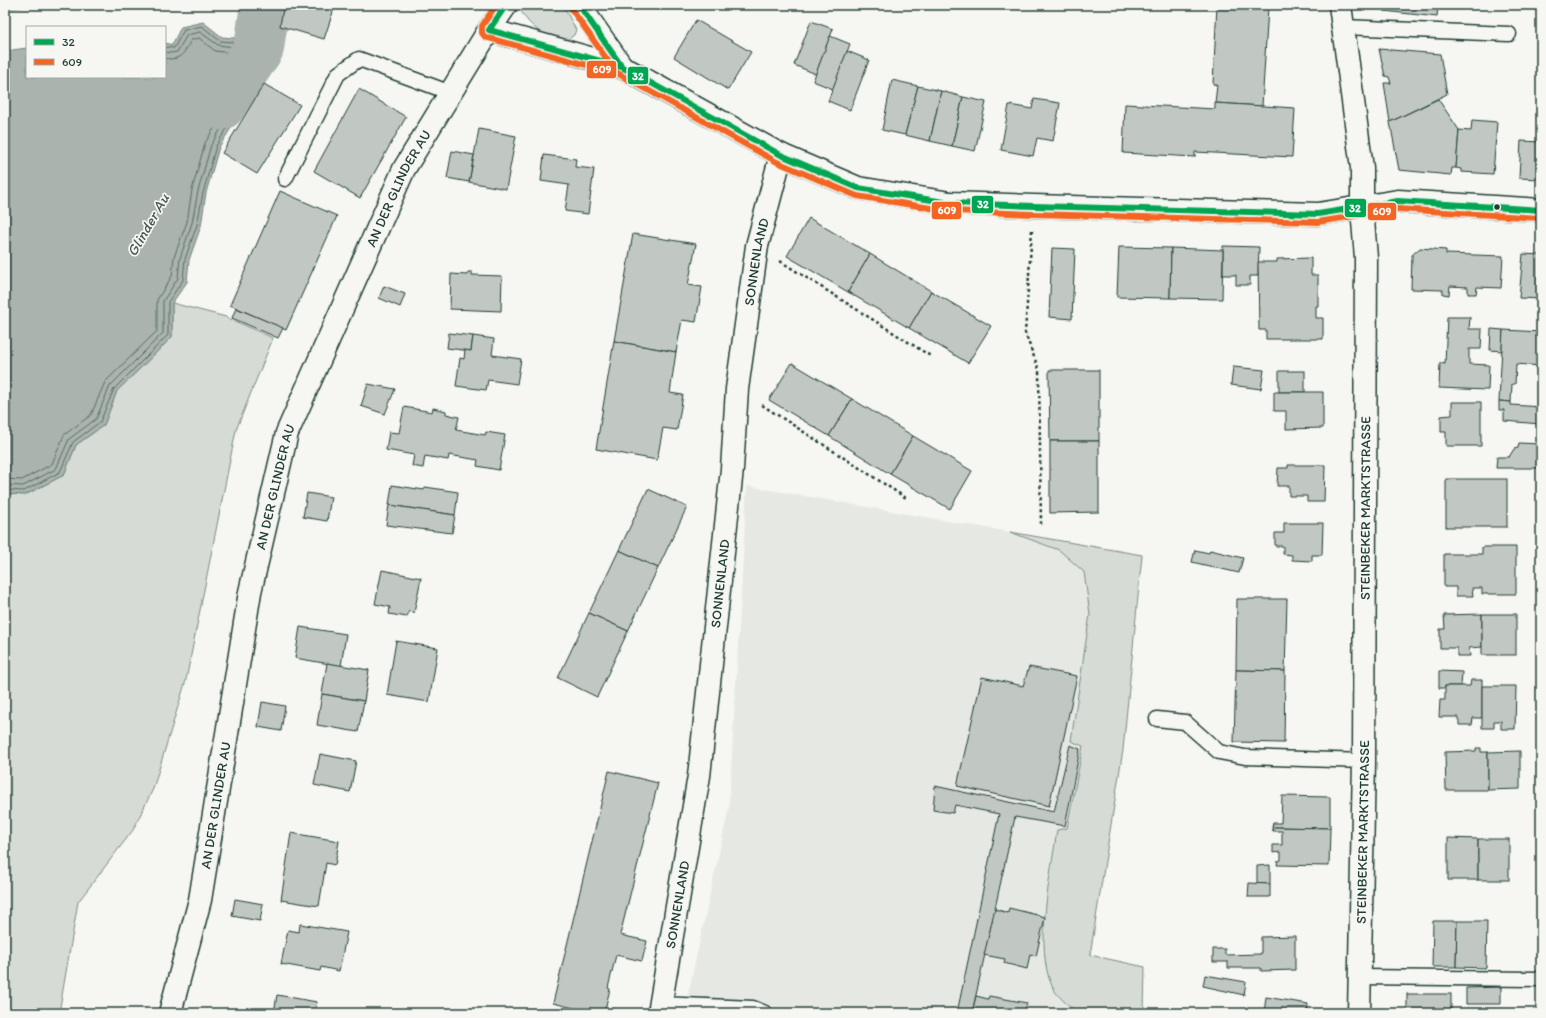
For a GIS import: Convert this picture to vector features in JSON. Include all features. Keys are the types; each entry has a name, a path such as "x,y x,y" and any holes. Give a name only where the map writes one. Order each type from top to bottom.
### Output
{"street":[{"name":"AN DER GLINDER AU","path":"170,1013 200,900 250,592 288,433 404,169 506,5"},
{"path":"579,5 622,67"},
{"name":"STEINBEKER MARKTSTRASSE","path":"1340,5 1362,168 1362,208 1366,258 1364,761 1359,1013"},
{"path":"490,30 622,67 781,155 858,188 950,203 1034,206 1318,214 1398,202 1541,210"},
{"name":"SONNENLAND","path":"660,1009 699,776 732,469 737,389 757,246 781,155"}],"lane":[{"path":"1343,27 1509,34"},
{"path":"285,179 338,74 359,59 451,93"},
{"path":"1157,719 1185,722 1220,752 1245,756 1364,761"},
{"path":"1359,977 1541,979"},
{"path":"660,1009 753,1008 765,1013"}],"path":[{"path":"1034,206 1025,333 1039,370 1041,526"},
{"path":"757,246 932,357"},
{"path":"737,389 906,498"}],"shaded area":[{"path":"520,5 563,5 576,30 574,35 566,41 544,35 522,14 519,7"},
{"path":"172,303 226,317 273,338 236,430 186,680 153,789 133,830 78,902 59,1013 5,1013 5,497 8,494 25,495 64,475 76,445 104,425 117,391 172,337"},
{"path":"747,486 1010,532 1059,550 1084,572 1090,614 1071,741 1083,746 1067,829 1052,987 1077,1013 684,1013 729,808"},
{"path":"1010,532 1142,555 1123,750 1090,955 1145,967 1144,1013 1077,1013 1054,990 1047,970 1044,951 1044,931 1048,888 1057,830 1067,828 1083,746 1071,741 1090,614 1084,572 1059,550"}],"water":[{"path":"203,22 222,37 246,39 270,56 264,76 219,147 206,193 201,226 189,260 187,282 172,303 172,337 117,391 104,425 76,445 64,475 25,495 8,494 5,497 5,51 26,48 26,78 166,78 166,43 172,45 181,27"}],"building":[{"path":"5,5 44,5 5,8"},
{"path":"271,5 335,6 324,39 280,26 283,9"},
{"path":"1217,5 1268,7 1262,106 1215,103 1217,85 1213,84"},
{"path":"1385,5 1438,5 1437,17 1384,11"},
{"path":"696,20 751,52 728,90 674,57"},
{"path":"811,21 833,29 816,74 794,65"},
{"path":"830,36 850,44 833,89 813,81"},
{"path":"1379,49 1440,54 1447,94 1390,122 1384,83 1391,83 1389,77 1385,76"},
{"path":"847,51 869,60 850,110 828,101"},
{"path":"892,80 918,86 905,135 882,130"},
{"path":"264,84 300,105 257,174 222,153"},
{"path":"918,86 941,91 930,141 905,135"},
{"path":"359,89 406,117 360,198 314,171"},
{"path":"941,91 963,97 952,146 930,141"},
{"path":"963,97 986,102 975,151 952,146"},
{"path":"1034,99 1060,103 1053,141 1037,138 1033,156 1001,150 1009,105 1032,109"},
{"path":"1438,99 1459,130 1456,168 1452,168 1451,175 1399,170 1390,122"},
{"path":"1215,103 1295,108 1292,157 1195,152 1195,157 1123,153 1125,104 1215,109"},
{"path":"1472,120 1497,122 1493,174 1461,172 1461,169 1456,168 1459,130 1471,131"},
{"path":"479,129 516,136 506,189 469,182"},
{"path":"1521,141 1541,142 1541,179 1519,178"},
{"path":"452,151 474,155 469,182 447,178"},
{"path":"544,155 576,159 575,167 594,169 588,214 565,211 569,185 541,181"},
{"path":"280,191 337,216 286,330 230,305"},
{"path":"809,218 870,254 848,292 787,256"},
{"path":"633,234 696,244 688,285 702,287 696,322 682,320 676,352 614,341"},
{"path":"1223,246 1259,247 1258,276 1250,276 1250,285 1236,285 1236,275 1223,275"},
{"path":"1119,247 1171,248 1170,298 1117,297"},
{"path":"1052,248 1075,249 1072,319 1049,317"},
{"path":"1171,248 1223,250 1222,299 1170,298"},
{"path":"1420,248 1446,250 1446,254 1503,256 1501,288 1477,287 1476,294 1468,294 1468,287 1450,286 1449,295 1443,294 1443,290 1411,289 1412,255"},
{"path":"870,254 931,291 909,328 848,292"},
{"path":"1523,254 1541,255 1541,299 1519,298"},
{"path":"1311,258 1311,275 1318,275 1318,306 1316,306 1316,318 1323,318 1323,339 1266,339 1266,330 1259,330 1258,262 1277,262 1277,259"},
{"path":"468,272 472,272 472,275 502,276 501,311 450,309 451,274 467,275"},
{"path":"384,286 405,294 400,307 379,298"},
{"path":"931,291 991,326 968,363 909,328"},
{"path":"236,308 283,328 278,338 232,318"},
{"path":"1447,317 1470,317 1469,329 1482,329 1481,349 1469,349 1469,364 1489,365 1488,390 1439,388 1440,363 1445,364"},
{"path":"1491,329 1503,330 1502,351 1490,350"},
{"path":"1503,330 1541,332 1541,366 1516,364 1515,384 1512,384 1511,402 1499,401"},
{"path":"449,333 473,336 471,351 447,348"},
{"path":"473,336 494,339 492,355 521,359 517,384 488,380 486,390 456,386 460,358 464,359 465,350 471,351"},
{"path":"614,341 676,352 670,393 683,395 677,430 663,428 657,460 596,449"},
{"path":"792,363 852,399 829,436 769,400"},
{"path":"1233,367 1264,370 1261,389 1231,385"},
{"path":"1049,370 1099,370 1099,441 1050,441"},
{"path":"1279,371 1305,371 1305,392 1279,392"},
{"path":"368,384 395,389 385,414 361,406"},
{"path":"1274,392 1323,392 1323,428 1286,429 1286,411 1274,411"},
{"path":"852,399 913,436 890,474 829,436"},
{"path":"1499,401 1511,402 1511,405 1541,407 1541,424 1504,421 1504,410 1499,410"},
{"path":"1452,402 1481,402 1481,446 1446,446 1446,432 1441,432 1441,416 1452,415"},
{"path":"404,407 432,412 433,408 446,411 446,414 459,417 456,430 485,435 486,432 505,435 499,470 477,466 478,460 449,455 448,460 425,456 423,468 412,466 414,455 386,450 389,432 399,433"},
{"path":"913,436 972,471 950,509 890,474"},
{"path":"1050,441 1099,441 1099,512 1050,513"},
{"path":"1519,443 1541,444 1541,468 1496,468 1497,457 1509,457 1514,449 1518,448"},
{"path":"1288,465 1325,465 1324,502 1307,502 1307,496 1289,496 1289,486 1277,486 1278,468 1288,468"},
{"path":"1446,479 1507,479 1507,527 1446,527"},
{"path":"392,485 424,490 425,487 458,492 455,515 389,505"},
{"path":"648,489 687,507 658,568 619,550"},
{"path":"307,493 331,497 327,521 303,517"},
{"path":"389,505 455,515 452,533 386,525"},
{"path":"1284,523 1323,523 1322,555 1312,555 1312,561 1292,560 1292,555 1283,554 1283,546 1275,546 1275,533 1284,533"},
{"path":"1482,547 1516,547 1516,594 1482,594 1482,588 1472,588 1473,596 1456,596 1456,587 1444,587 1444,554 1482,554"},
{"path":"619,550 658,568 628,631 589,613"},
{"path":"1195,550 1209,553 1210,550 1243,558 1239,573 1192,562"},
{"path":"382,570 421,578 414,613 409,611 407,617 389,614 390,607 375,604"},
{"path":"1237,599 1287,599 1285,671 1236,670"},
{"path":"589,613 628,631 597,697 558,678"},
{"path":"1482,614 1482,647 1469,648 1470,656 1457,656 1457,648 1440,648 1440,629 1445,629 1444,615"},
{"path":"1482,614 1516,614 1516,655 1482,655"},
{"path":"300,627 346,634 341,666 295,658"},
{"path":"396,641 438,648 429,702 387,695"},
{"path":"327,663 369,670 364,701 322,694"},
{"path":"1029,667 1077,676 1049,806 957,786 982,677 1023,686"},
{"path":"1236,670 1285,671 1284,743 1234,742"},
{"path":"1439,671 1462,672 1461,686 1445,686 1445,688 1439,688"},
{"path":"1471,680 1482,680 1482,718 1473,718 1472,725 1459,725 1459,717 1439,717 1440,700 1445,700 1445,686 1470,686"},
{"path":"1482,686 1516,686 1515,729 1501,729 1501,721 1494,721 1494,728 1482,728"},
{"path":"322,694 364,701 358,732 317,725"},
{"path":"262,702 285,706 281,731 258,727"},
{"path":"1070,745 1080,749 1065,826 1015,817 972,1013 957,1013 999,814 955,805 953,813 933,810 935,786 1054,812"},
{"path":"1476,748 1481,748 1481,752 1488,752 1488,790 1446,790 1445,752 1476,751"},
{"path":"1520,751 1520,789 1488,790 1488,752"},
{"path":"320,754 356,761 350,792 314,785"},
{"path":"609,771 658,783 620,935 647,941 642,961 616,955 604,1013 594,1013 553,1003"},
{"path":"1282,796 1330,797 1330,828 1272,827 1273,823 1281,823"},
{"path":"1272,827 1330,828 1329,866 1277,865 1278,861 1281,860 1281,852 1273,853 1273,845 1282,845 1282,831 1273,831"},
{"path":"291,833 339,841 335,865 326,863 319,906 281,900"},
{"path":"1448,838 1478,839 1478,880 1448,880"},
{"path":"1478,839 1509,839 1509,880 1478,880"},
{"path":"1270,865 1270,884 1257,884 1257,866"},
{"path":"1249,883 1270,884 1270,897 1248,897"},
{"path":"235,899 263,904 260,921 232,916"},
{"path":"1009,908 1045,917 1036,956 1030,954 1027,969 1004,963 1005,959 984,955 995,909 1008,913"},
{"path":"1433,921 1457,921 1456,967 1432,967"},
{"path":"1457,921 1487,921 1486,968 1456,967"},
{"path":"300,924 347,932 339,971 321,967 320,971 281,964 288,930 299,932"},
{"path":"1295,936 1295,970 1261,971 1261,968 1228,968 1228,962 1213,962 1213,949 1225,949 1225,955 1261,954 1261,937"},
{"path":"1205,975 1246,982 1244,995 1203,986"},
{"path":"1501,987 1501,1004 1466,1004 1466,988"},
{"path":"1407,994 1451,994 1451,1013 1407,1013"},
{"path":"277,995 317,1002 315,1013 274,1013"},
{"path":"976,996 988,999 989,996 1027,1003 1024,1013 972,1013"},
{"path":"1266,997 1308,1004 1307,1013 1264,1013"}],"waterway":[{"name":"Glinder Au","path":"221,105 259,48 265,5"}],"transit line":[{"name":"609","path":"496,5 482,26 482,33 485,37 619,74 777,162 857,196 949,211 1034,214 1318,222 1398,209 1540,218"},
{"name":"32","path":"506,5 489,30 622,67 781,155 858,188 950,203 1034,206 1318,214 1398,201 1541,210"},
{"name":"32","path":"579,5 622,67 634,74"},
{"name":"609","path":"572,10 616,72 630,81"}]}
